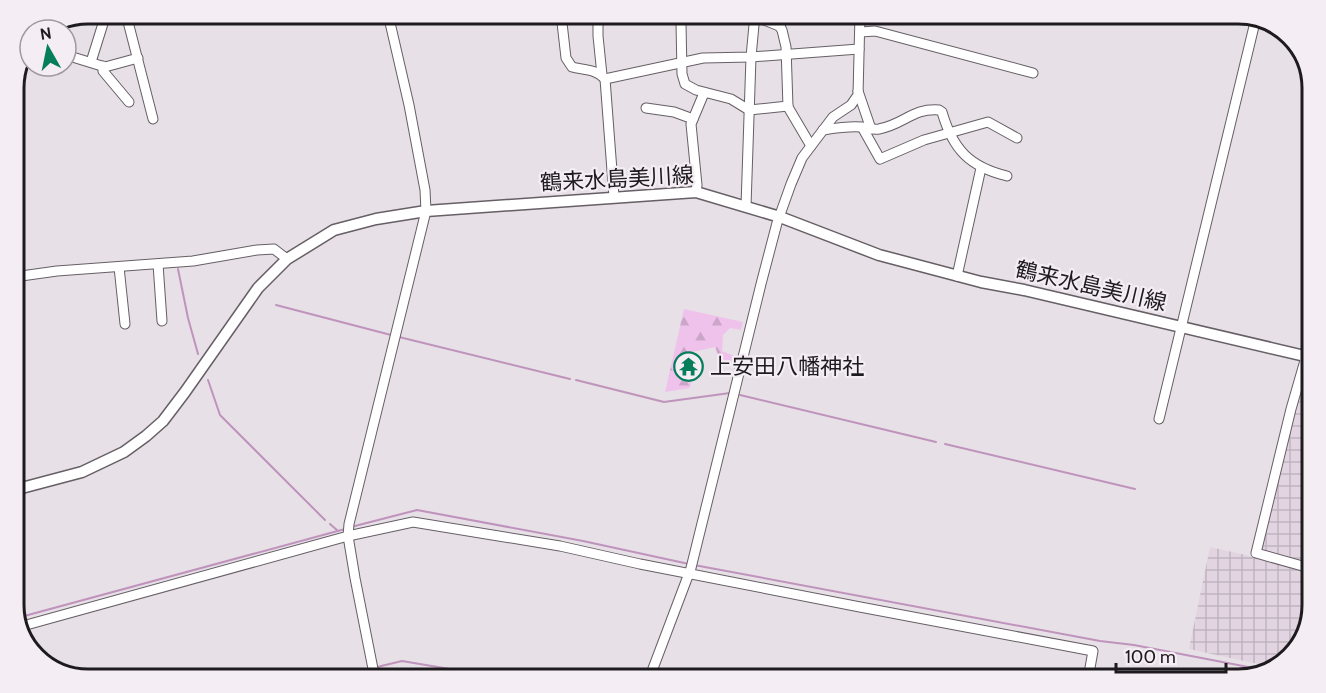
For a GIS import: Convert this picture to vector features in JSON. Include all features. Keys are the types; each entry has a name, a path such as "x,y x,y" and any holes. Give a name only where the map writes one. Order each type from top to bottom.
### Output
{"main road":[{"name":"鶴来水島美川線","path":"24,487 82,472 124,452 146,436 163,421 258,288 287,258 334,230 376,219 426,211 696,192 780,216 879,255 957,276 1302,356"}],"street":[{"path":"91,62 103,24"},
{"path":"129,24 153,119"},
{"path":"373,669 348,531 426,211 425,190 409,105 390,24"},
{"path":"562,24 566,58 572,67 594,71 604,77 703,58 859,49"},
{"path":"598,24 614,197"},
{"path":"679,24 682,74 685,84 704,93 731,99 749,110 788,106"},
{"path":"746,206 753,24"},
{"path":"775,24 782,30 785,40 788,106 811,146"},
{"path":"861,24 858,92 866,128 880,159 948,132 988,122 1017,138"},
{"path":"1160,419 1254,26"},
{"path":"861,32 875,31 1033,73"},
{"path":"78,58 103,66 138,58"},
{"path":"103,66 104,71 129,102"},
{"path":"653,669 691,568 780,216 798,166 833,117 851,105 858,92"},
{"path":"696,192 691,124 704,93"},
{"path":"646,108 674,112 693,119"},
{"path":"823,130 866,128 875,130 902,122 917,111 939,110 942,112 948,132 971,162 981,168 1007,176"},
{"path":"957,276 981,168"},
{"path":"24,276 193,261 257,250 274,249 287,258"},
{"path":"158,264 162,321"},
{"path":"119,267 125,324"},
{"path":"1302,373 1256,553 1302,566"},
{"path":"27,625 348,531 403,523 423,523 691,568 1093,651 1090,669"}],"shaded area":[{"path":"1302,384 1302,604 1300,621 1295,633 1280,653 1261,664 1189,649 1210,547 1255,557"}],"green space":[{"path":"684,309 743,322 741,330 730,328 723,335 722,351 737,357 733,363 720,360 715,347 679,355 675,367 682,381 691,382 690,388 665,392"}],"waterway":[{"path":"178,269 198,354"},
{"path":"276,305 391,335"},
{"path":"399,337 570,379"},
{"path":"208,380 220,415 325,520"},
{"path":"576,380 664,402 730,393"},
{"path":"740,395 936,442"},
{"path":"945,444 1135,489"},
{"path":"351,527 417,510 583,541 689,564"},
{"path":"330,524 338,531"},
{"path":"25,616 345,529"},
{"path":"694,565 1251,667"},
{"path":"377,667 402,661 450,669"}],"place":[{"name":"上安田八幡神社","path":"689,366"}]}
